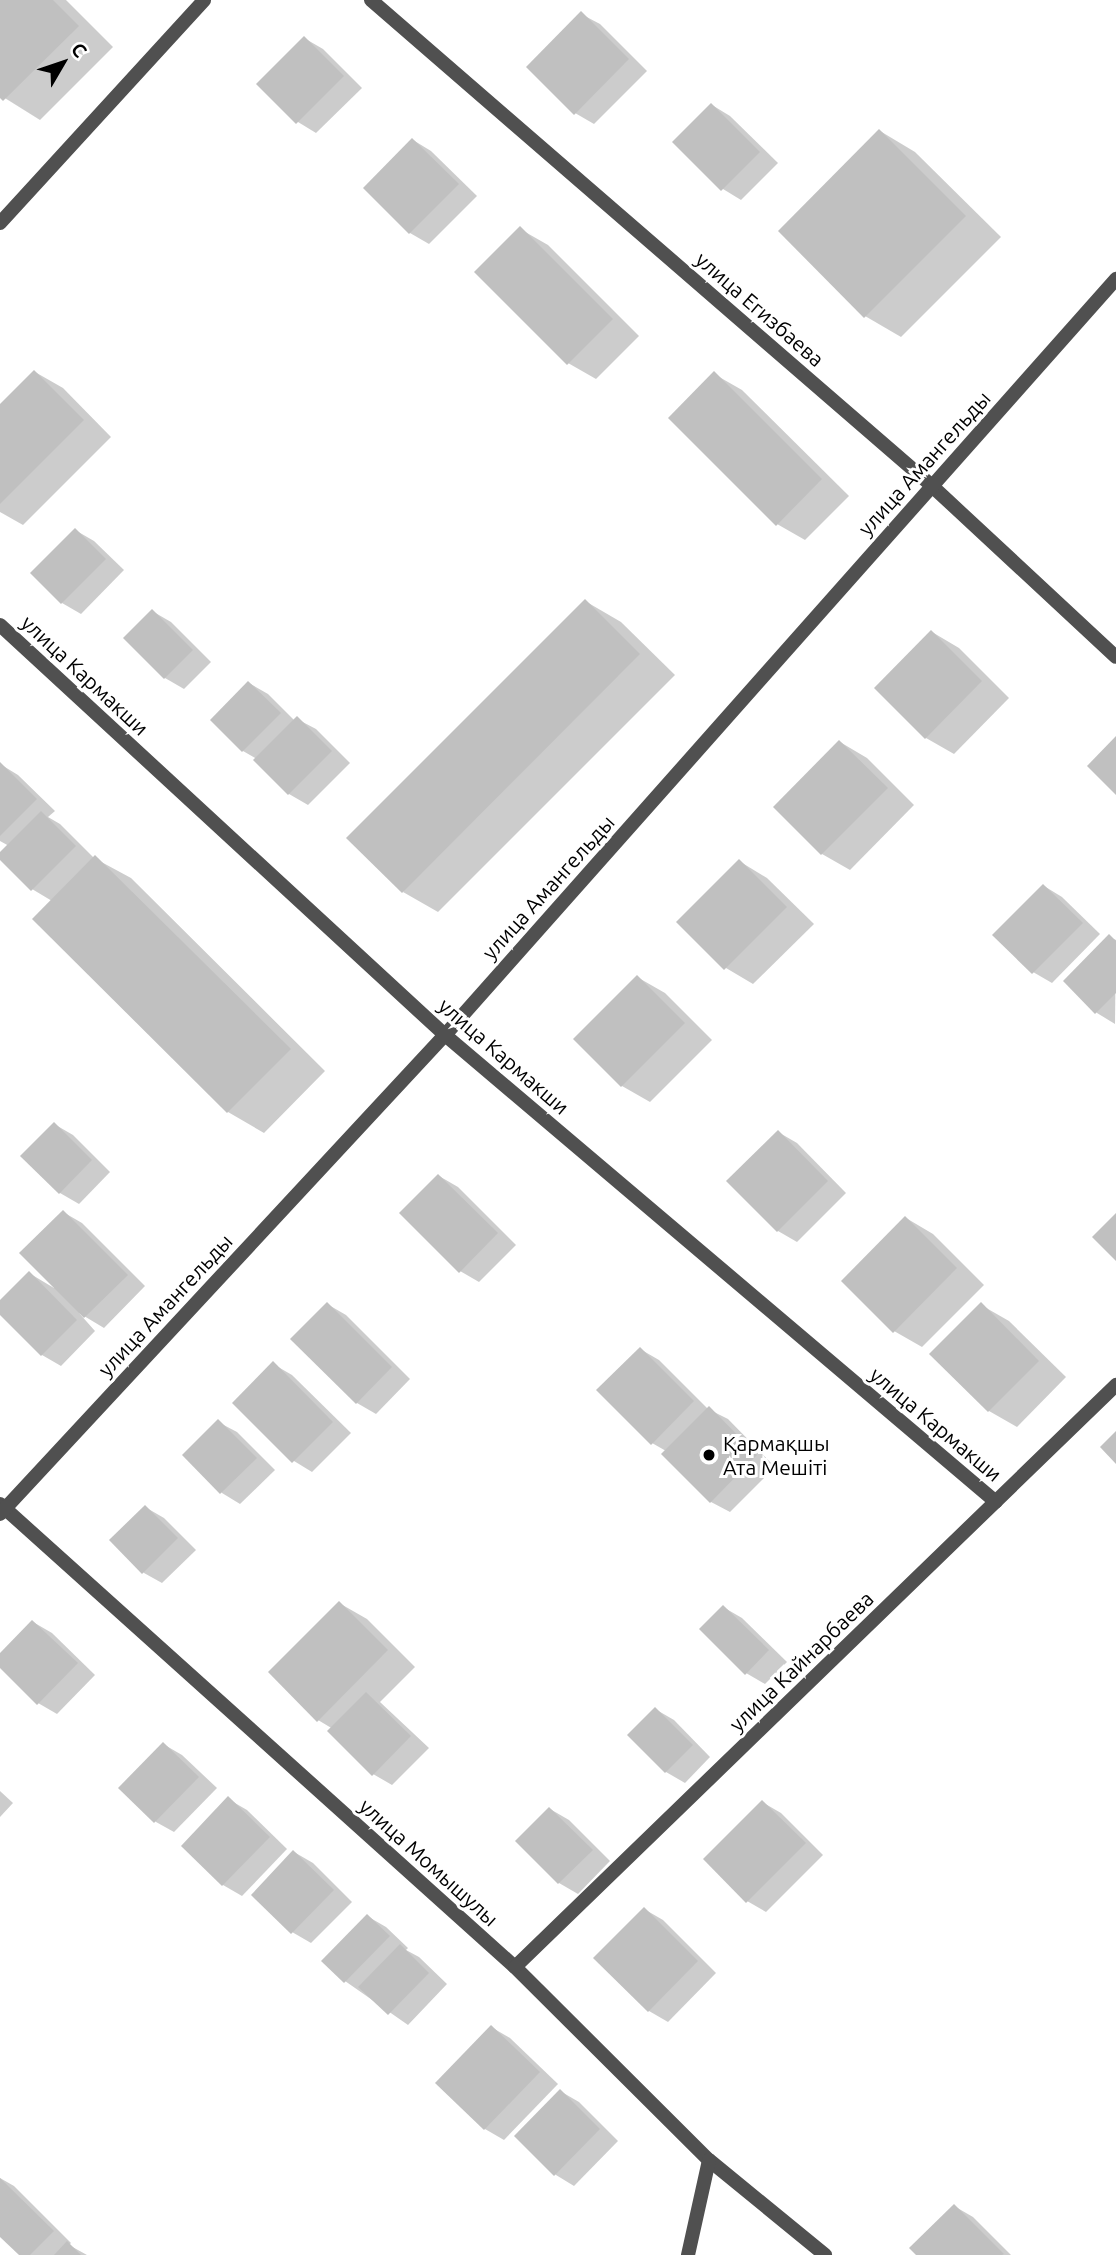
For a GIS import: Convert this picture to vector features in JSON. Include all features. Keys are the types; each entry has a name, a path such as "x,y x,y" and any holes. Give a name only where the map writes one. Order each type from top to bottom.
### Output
{"street":[{"path":"0,223 204,0"},
{"name":"улица Егизбаева","path":"371,0 932,486 1116,657"},
{"name":"улица Амангельды","path":"2,1509 445,1035 1116,279"},
{"name":"улица Кармакши","path":"0,625 445,1035 996,1502"},
{"name":"улица Кайнарбаева","path":"515,1967 1116,1385"},
{"name":"улица Момышулы","path":"2,1509 515,1967 709,2160 825,2255"},
{"path":"688,2255 709,2160"}],"building":[{"path":"0,0 53,0 79,26 3,101 0,98"},
{"path":"581,11 629,59 574,115 526,67"},
{"path":"304,36 344,76 296,124 256,84"},
{"path":"711,103 760,152 721,191 672,142"},
{"path":"879,129 966,216 864,318 778,231"},
{"path":"412,138 459,184 409,234 363,188"},
{"path":"520,226 613,319 567,365 474,272"},
{"path":"34,370 84,420 0,504 0,404"},
{"path":"714,371 822,479 776,526 668,418"},
{"path":"75,528 106,559 61,604 30,573"},
{"path":"585,599 640,654 402,893 346,838"},
{"path":"152,609 193,650 164,679 123,638"},
{"path":"931,630 982,681 925,739 874,688"},
{"path":"248,681 281,713 242,752 210,720"},
{"path":"297,716 332,751 288,795 253,760"},
{"path":"1116,736 1116,795 1087,766"},
{"path":"839,740 888,788 821,855 773,807"},
{"path":"0,762 37,799 0,836"},
{"path":"41,811 76,846 31,891 0,860 0,852"},
{"path":"95,855 291,1049 227,1113 32,919"},
{"path":"739,859 787,907 724,970 676,922"},
{"path":"1043,884 1083,923 1032,974 992,935"},
{"path":"1109,934 1116,941 1116,993 1095,1014 1063,981"},
{"path":"637,975 685,1023 621,1087 573,1039"},
{"path":"54,1122 92,1160 59,1194 20,1156"},
{"path":"778,1130 828,1181 777,1232 726,1181"},
{"path":"438,1174 498,1233 459,1273 399,1213"},
{"path":"63,1210 128,1275 84,1318 19,1253"},
{"path":"1116,1213 1116,1261 1092,1237"},
{"path":"905,1216 957,1268 893,1333 841,1281"},
{"path":"29,1271 77,1320 41,1356 0,1315 0,1300"},
{"path":"327,1302 392,1367 356,1404 290,1339"},
{"path":"981,1302 1039,1361 988,1412 929,1354"},
{"path":"640,1347 694,1401 651,1445 596,1390"},
{"path":"273,1361 333,1422 292,1463 232,1403"},
{"name":"Қармақшы Ата Мешіті","path":"709,1406 757,1455 710,1503 661,1454"},
{"path":"218,1419 257,1458 220,1494 182,1455"},
{"path":"1116,1431 1116,1464 1100,1447"},
{"path":"145,1505 178,1538 142,1574 109,1540"},
{"path":"339,1601 388,1650 317,1722 268,1672"},
{"path":"723,1605 769,1650 745,1675 699,1629"},
{"path":"32,1620 78,1663 37,1705 0,1668 0,1653"},
{"path":"366,1692 411,1736 372,1776 327,1731"},
{"path":"655,1707 693,1745 665,1773 627,1735"},
{"path":"163,1742 199,1777 154,1823 118,1788"},
{"path":"228,1796 270,1837 222,1886 181,1846"},
{"path":"762,1800 806,1843 746,1903 703,1859"},
{"path":"549,1807 593,1850 558,1884 515,1841"},
{"path":"293,1850 334,1890 291,1934 251,1895"},
{"path":"644,1907 698,1961 648,2012 593,1958"},
{"path":"367,1914 390,1936 344,1983 321,1961"},
{"path":"400,1944 429,1973 388,2015 358,1987"},
{"path":"491,2025 540,2072 484,2130 435,2083"},
{"path":"560,2089 600,2129 554,2176 514,2136"},
{"path":"0,2178 54,2231 30,2255 19,2255 0,2237"},
{"path":"954,2204 1004,2254 916,2255 909,2248"},
{"path":"67,2241 81,2255 54,2255"}],"place":[{"name":"Қармақшы Ата Мешіті","path":"709,1455"}]}
